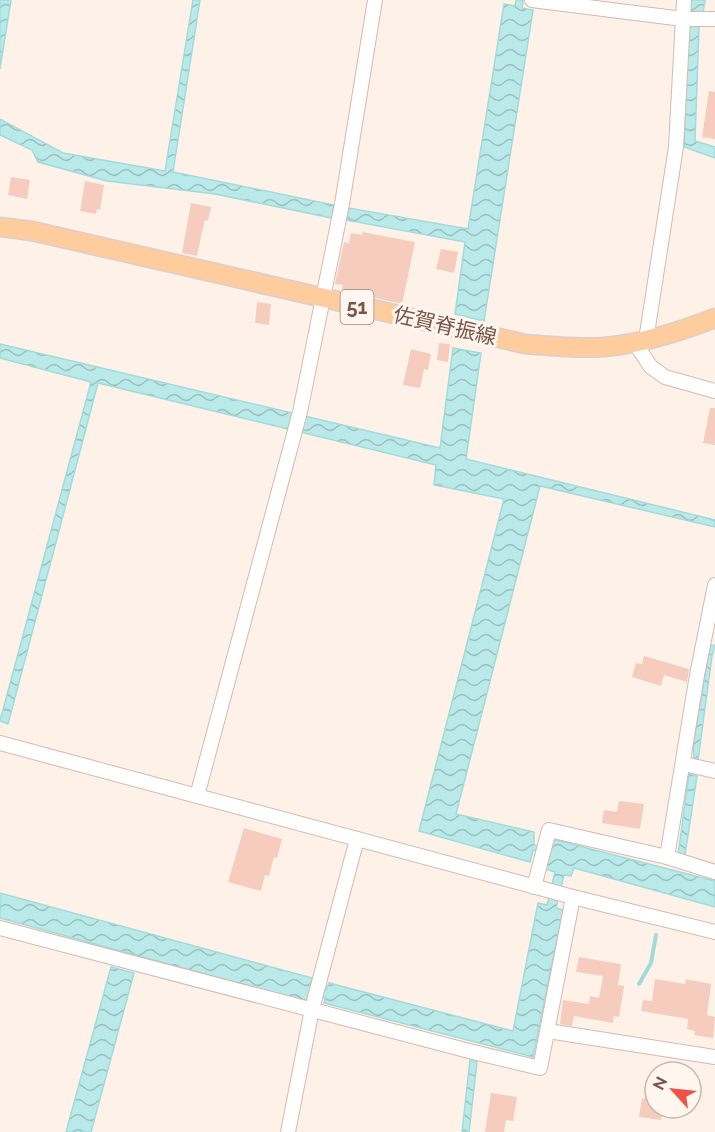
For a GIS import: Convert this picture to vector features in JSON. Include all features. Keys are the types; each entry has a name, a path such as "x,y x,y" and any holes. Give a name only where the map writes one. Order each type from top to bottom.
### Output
{"main road":[{"name":"佐賀脊振線","path":"0,227 32,231 525,344 604,347 683,330 715,318"}],"street":[{"path":"197,796 300,412 342,204 375,0"},
{"path":"532,0 698,19"},
{"path":"684,0 698,19 640,341 651,367 665,377 715,391"},
{"path":"668,857 715,585"},
{"path":"0,743 534,887 715,932"},
{"path":"684,764 715,771"},
{"path":"534,887 549,830 668,857 715,872"},
{"path":"288,1132 312,1009 357,839"},
{"path":"0,928 540,1068 573,897"},
{"path":"548,1031 715,1057"}],"water":[{"path":"0,0 11,0 0,69"},
{"path":"193,0 200,0 173,172 334,205 332,218 215,194 107,181 38,162 32,150 0,135 0,119 63,153 165,171"},
{"path":"516,0 523,0 522,8 533,10 484,321 455,314 465,242 346,220 349,208 468,229 504,4 515,6"},
{"path":"688,0 705,0 703,13 698,14 696,26 699,27 695,141 715,147 715,158 684,147 687,30 692,26 694,14 687,7"},
{"path":"0,344 440,448 453,348 481,353 466,459 715,520 715,527 540,486 456,814 534,832 534,845 550,849 553,841 556,840 715,881 715,907 574,868 571,876 564,875 556,908 563,910 533,1057 324,1003 325,998 309,994 307,1002 0,918 0,893 312,978 310,985 326,990 329,983 513,1031 538,903 547,905 555,872 545,869 550,853 533,850 530,862 419,831 504,499 434,485 436,465 98,383 8,724 0,721 91,382 0,358"},
{"path":"715,645 698,760 694,758 693,745 710,646"},
{"path":"689,774 697,776 685,855 678,855"},
{"path":"111,967 134,973 91,1132 66,1132"},
{"path":"470,1060 477,1062 469,1132 462,1132"}],"building":[{"path":"709,91 715,92 715,139 702,137"},
{"path":"11,177 30,180 27,199 8,195"},
{"path":"85,181 104,185 100,210 97,209 96,214 80,211"},
{"path":"191,203 211,207 208,221 205,220 197,256 182,253"},
{"path":"362,232 415,242 402,304 342,290 343,285 335,284 344,242 349,243 351,233 362,235"},
{"path":"441,249 458,252 454,273 436,269"},
{"path":"257,302 271,304 269,325 255,323"},
{"path":"439,343 450,344 448,362 437,360"},
{"path":"411,349 431,354 428,370 424,369 420,388 403,385"},
{"path":"710,408 715,408 715,445 703,443"},
{"path":"644,656 689,669 687,682 664,675 661,686 632,677 636,663 642,664"},
{"path":"619,801 644,804 640,829 602,823 604,810 617,812"},
{"path":"244,828 282,839 277,858 274,857 269,876 265,875 261,891 228,882"},
{"path":"579,957 621,964 618,985 624,986 619,1017 614,1016 613,1023 574,1016 572,1026 560,1024 563,1000 589,1004 590,996 599,998 603,976 576,972"},
{"path":"655,979 685,984 686,979 711,984 707,1015 715,1017 713,1038 694,1035 695,1031 687,1029 688,1019 641,1011 643,1000 652,1001"},
{"path":"491,1093 517,1097 513,1121 506,1120 504,1132 485,1132"},
{"path":"643,1098 643,1118 639,1117"}],"waterway":[{"path":"639,984 651,963 656,935"}]}
